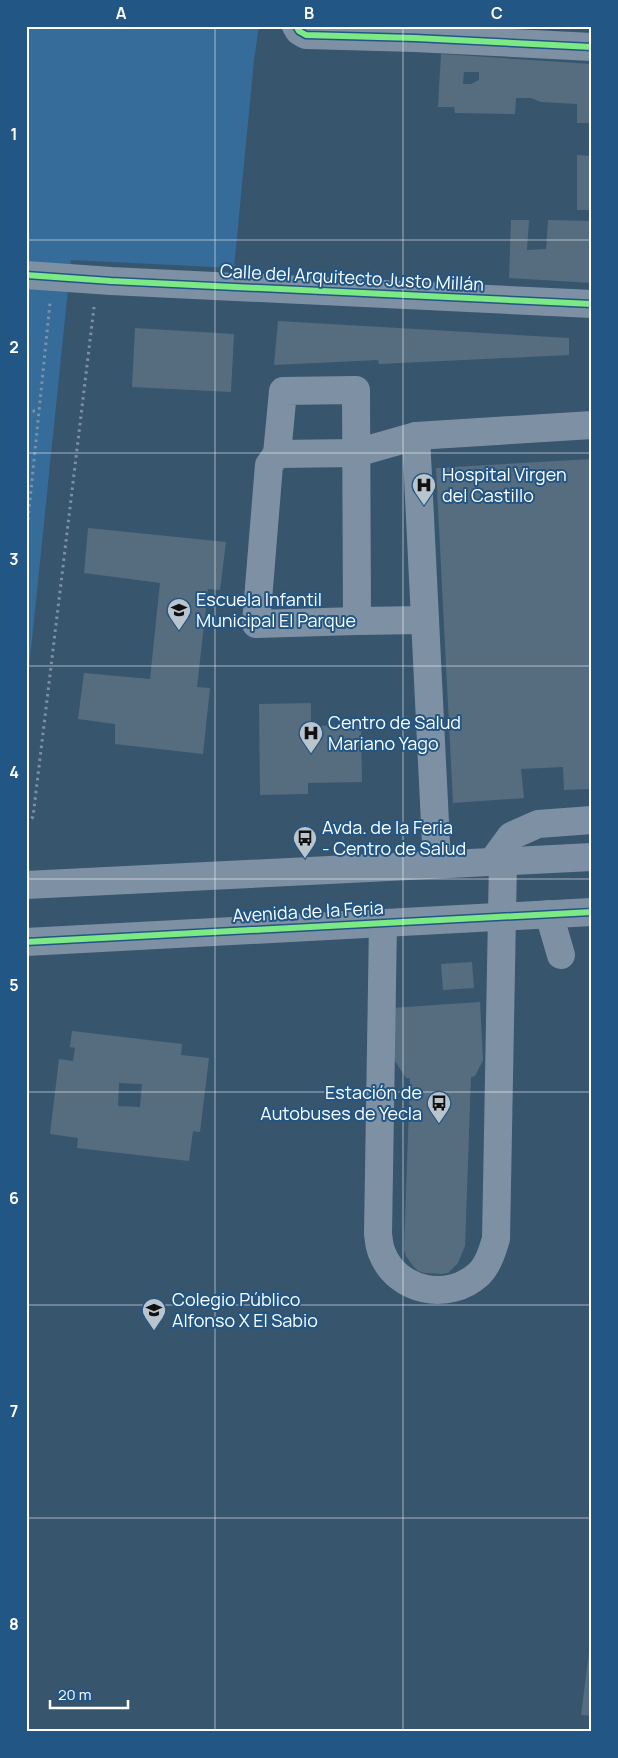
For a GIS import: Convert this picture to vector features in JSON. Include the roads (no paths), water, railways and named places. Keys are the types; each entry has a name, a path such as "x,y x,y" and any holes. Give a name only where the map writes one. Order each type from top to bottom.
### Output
{"street":[{"path":"296,26 299,31 306,35 415,38 592,47"},
{"name":"Calle del Arquitecto Justo Millán","path":"26,275 592,304"},
{"path":"358,621 356,390 283,391 277,454 269,465 256,624 425,620"},
{"path":"277,454 356,453 416,436 592,425"},
{"path":"416,436 437,864"},
{"path":"383,923 378,1234 382,1253 392,1270 407,1283 426,1290 446,1290 464,1284 479,1273 490,1258 496,1239 502,917 498,862 511,836 538,824 592,820"},
{"path":"26,885 592,857"},
{"name":"Avenida de la Feria","path":"26,942 592,912"},
{"path":"548,914 561,955"}],"place":[{"name":"Hospital Virgen del Castillo","path":"424,506"},
{"name":"Escuela Infantil Municipal El Parque","path":"179,631"},
{"name":"Centro de Salud Mariano Yago","path":"311,754"},
{"name":"Avda. de la Feria - Centro de Salud","path":"305,859"},
{"name":"Estación de Autobuses de Yecla","path":"439,1124"},
{"name":"Colegio Público Alfonso X El Sabio","path":"154,1331"}]}
